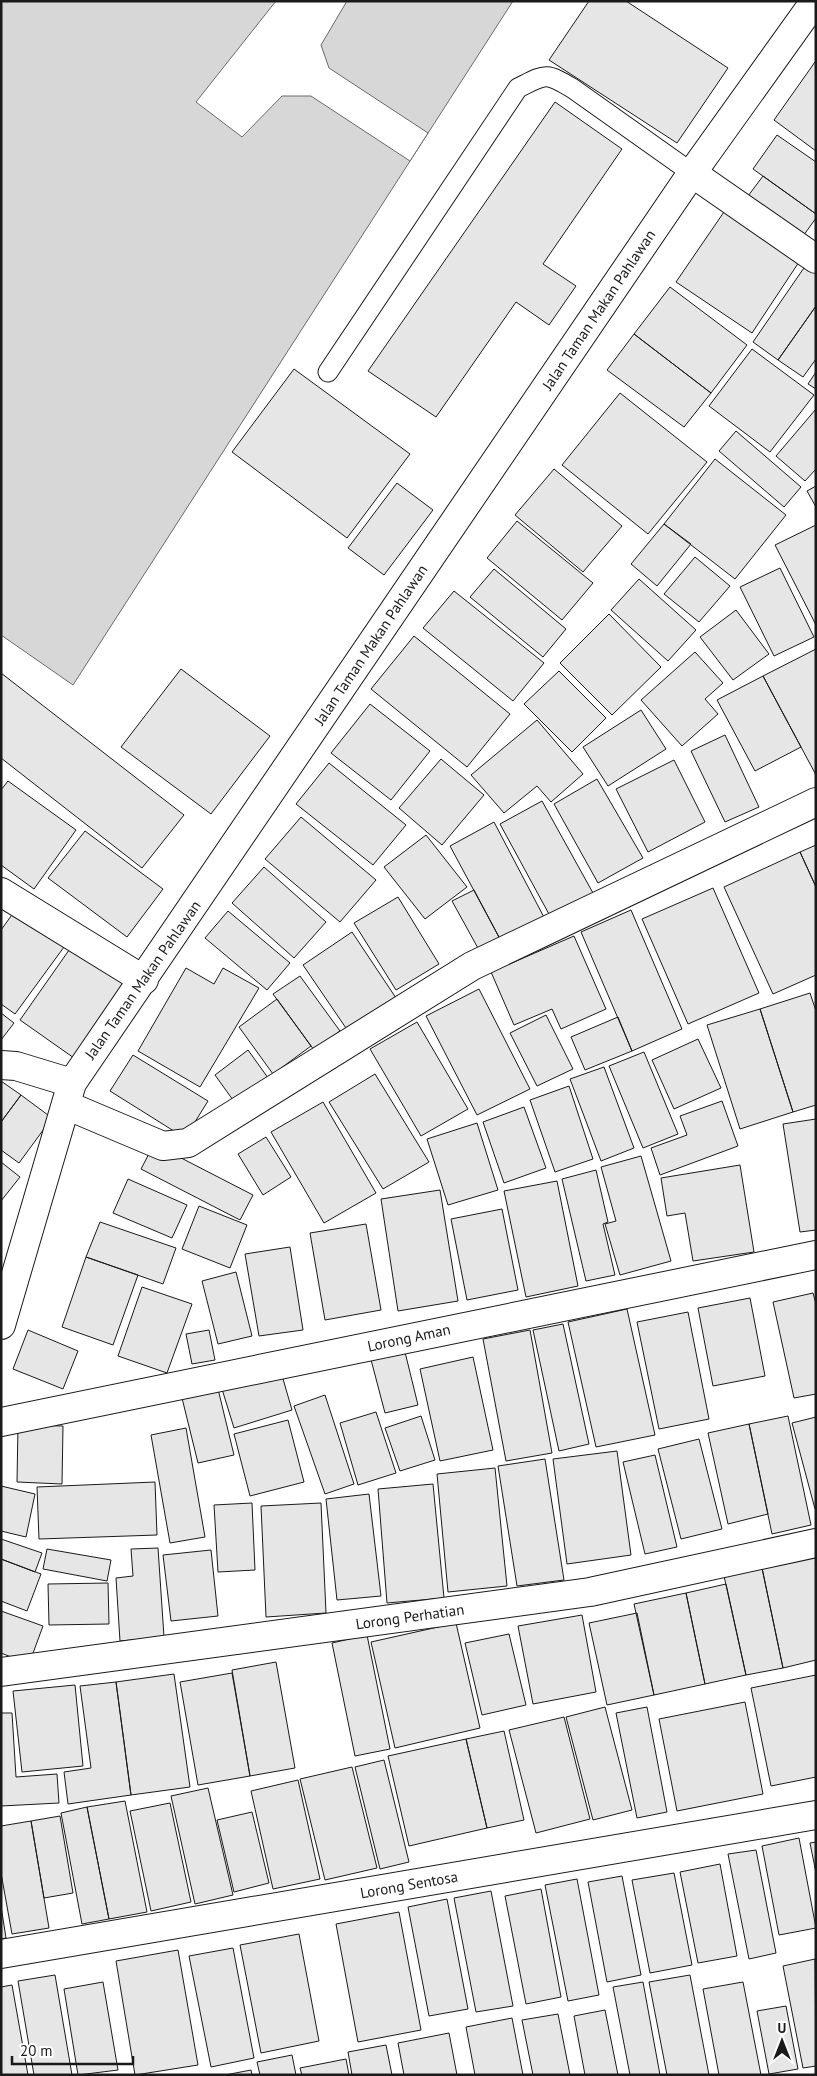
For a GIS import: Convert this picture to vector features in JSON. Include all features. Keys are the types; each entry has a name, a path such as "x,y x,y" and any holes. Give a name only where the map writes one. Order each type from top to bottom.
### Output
{"street":[{"name":"Jalan Taman Makan Pahlawan","path":"1,1325 69,1094 144,980 692,174 815,1"},
{"path":"692,174 816,259"},
{"path":"1,1065 16,1066 163,1146 188,1143 472,966 816,802"},
{"path":"1,892 144,980"},
{"name":"Lorong Aman","path":"1,1422 816,1255"},
{"name":"Lorong Perhatian","path":"1,1672 590,1592 816,1543"},
{"name":"Lorong Sentosa","path":"1,1954 816,1815"}],"lane":[{"path":"328,372 518,88 538,78 552,76 572,88 692,174"}],"shaded area":[{"path":"1,1 513,1 73,685 1,635"}],"pier":[{"path":"276,1 347,1 321,45 329,68 428,133 410,161 311,96 282,96 242,137 196,102"}],"building":[{"path":"589,1 626,1 728,68 677,143 549,60"},
{"path":"816,62 816,151 774,120"},
{"path":"555,102 622,149 543,264 576,286 549,325 516,302 436,417 368,371"},
{"path":"777,135 816,162 816,214 753,169"},
{"path":"763,176 816,214 816,218 801,239 745,200"},
{"path":"726,209 801,259 752,333 676,282"},
{"path":"808,262 816,267 816,306 778,360 753,342"},
{"path":"670,287 747,345 711,393 634,334"},
{"path":"816,306 816,359 803,377 778,360"},
{"path":"634,334 711,393 684,427 607,370"},
{"path":"752,349 814,395 770,452 709,406"},
{"path":"294,369 410,454 347,538 232,452"},
{"path":"816,372 816,389 808,384"},
{"path":"620,393 707,462 648,534 562,465"},
{"path":"816,409 816,469 805,481 776,456"},
{"path":"736,431 801,487 784,507 719,451"},
{"path":"715,459 786,515 735,579 664,524"},
{"path":"554,469 622,526 583,572 515,515"},
{"path":"397,483 433,510 384,575 348,548"},
{"path":"816,486 816,507 807,491"},
{"path":"517,521 593,583 562,620 487,558"},
{"path":"664,524 691,544 657,586 631,564"},
{"path":"816,525 816,625 775,545"},
{"path":"695,557 730,586 699,622 664,594"},
{"path":"780,568 814,637 774,656 740,587"},
{"path":"494,569 566,629 543,657 470,597"},
{"path":"639,579 696,630 668,661 611,610"},
{"path":"454,591 544,663 513,701 423,628"},
{"path":"736,610 769,654 733,680 700,637"},
{"path":"609,614 661,667 612,715 560,663"},
{"path":"414,636 510,714 467,767 371,689"},
{"path":"816,649 816,775 763,676"},
{"path":"695,652 723,683 705,699 718,714 682,746 641,700"},
{"path":"181,669 270,736 211,814 121,747"},
{"path":"559,671 606,718 572,752 524,704"},
{"path":"1,673 184,815 142,868 1,758"},
{"path":"763,676 801,747 755,771 717,700"},
{"path":"370,704 430,751 391,800 331,753"},
{"path":"641,710 666,749 608,786 583,747"},
{"path":"537,720 583,774 551,802 537,786 504,813 471,775"},
{"path":"725,735 759,807 725,822 691,751"},
{"path":"441,759 484,795 442,845 399,808"},
{"path":"674,760 705,822 648,852 616,789"},
{"path":"329,763 406,825 373,865 296,804"},
{"path":"597,779 643,858 598,883 554,804"},
{"path":"8,781 76,830 34,889 1,865 1,790"},
{"path":"542,801 593,893 550,916 500,824"},
{"path":"301,817 376,880 340,922 265,859"},
{"path":"494,822 547,923 500,939 450,846"},
{"path":"85,831 163,889 127,937 48,878"},
{"path":"426,835 467,887 425,919 384,867"},
{"path":"816,845 816,887 800,852"},
{"path":"800,852 816,887 816,975 773,994 724,887"},
{"path":"264,867 326,922 294,958 232,903"},
{"path":"713,888 759,993 688,1024 642,919"},
{"path":"474,890 500,939 479,950 452,901"},
{"path":"398,897 439,964 396,990 354,923"},
{"path":"631,910 682,1029 632,1051 581,932"},
{"path":"228,911 290,963 267,990 205,938"},
{"path":"14,912 64,947 15,1014 1,1004 1,930"},
{"path":"352,932 396,998 348,1031 303,965"},
{"path":"574,936 606,1009 561,1029 552,1009 514,1025 491,972"},
{"path":"74,943 129,981 74,1058 20,1020"},
{"path":"186,968 214,984 223,968 259,988 200,1087 138,1051"},
{"path":"300,976 340,1031 314,1050 273,994"},
{"path":"479,989 530,1089 477,1115 426,1016"},
{"path":"810,993 816,1011 816,1105 793,1112 760,1009"},
{"path":"277,999 311,1046 273,1074 239,1027"},
{"path":"760,1009 793,1112 740,1129 707,1025"},
{"path":"1,1013 14,1023 1,1040"},
{"path":"546,1015 573,1069 537,1086 510,1033"},
{"path":"618,1017 632,1051 585,1070 571,1037"},
{"path":"417,1022 468,1109 421,1136 370,1049"},
{"path":"698,1039 721,1088 674,1109 652,1060"},
{"path":"248,1050 271,1082 238,1107 215,1075"},
{"path":"644,1052 678,1134 643,1148 609,1066"},
{"path":"133,1055 208,1101 185,1138 110,1091"},
{"path":"604,1067 634,1148 601,1161 570,1079"},
{"path":"375,1074 429,1162 383,1189 329,1102"},
{"path":"1,1081 21,1095 1,1122"},
{"path":"569,1086 593,1159 555,1172 530,1100"},
{"path":"21,1095 52,1118 19,1163 1,1150 1,1122"},
{"path":"722,1101 738,1146 660,1175 651,1148 687,1135 680,1116"},
{"path":"323,1102 376,1193 324,1223 271,1132"},
{"path":"524,1107 546,1168 504,1183 483,1122"},
{"path":"816,1119 816,1230 800,1232 783,1124"},
{"path":"477,1123 498,1190 448,1205 427,1139"},
{"path":"266,1137 291,1177 263,1195 238,1154"},
{"path":"154,1144 253,1195 240,1220 141,1169"},
{"path":"641,1156 671,1261 620,1275 605,1224 616,1221 601,1167"},
{"path":"1,1162 20,1177 1,1201"},
{"path":"740,1165 754,1252 693,1261 685,1213 667,1216 661,1178"},
{"path":"596,1170 608,1222 603,1224 615,1275 586,1281 562,1179"},
{"path":"128,1179 187,1205 172,1238 113,1213"},
{"path":"557,1181 578,1286 526,1297 504,1191"},
{"path":"440,1190 458,1301 398,1311 381,1199"},
{"path":"199,1206 247,1225 230,1268 182,1249"},
{"path":"502,1209 518,1290 467,1300 451,1219"},
{"path":"100,1222 176,1248 163,1284 86,1257"},
{"path":"366,1224 381,1310 325,1320 310,1233"},
{"path":"290,1247 303,1330 259,1336 245,1254"},
{"path":"86,1257 138,1275 113,1345 62,1327"},
{"path":"236,1272 252,1336 218,1344 202,1281"},
{"path":"142,1287 192,1304 167,1373 118,1356"},
{"path":"813,1293 816,1304 816,1394 794,1398 773,1302"},
{"path":"750,1298 765,1376 713,1386 698,1308"},
{"path":"627,1309 655,1435 596,1447 568,1322"},
{"path":"688,1312 709,1419 659,1429 637,1322"},
{"path":"563,1324 589,1444 559,1451 533,1330"},
{"path":"28,1330 78,1351 63,1389 13,1369"},
{"path":"209,1330 215,1360 192,1364 186,1334"},
{"path":"530,1330 552,1453 506,1461 483,1339"},
{"path":"403,1344 418,1405 385,1413 369,1352"},
{"path":"473,1357 493,1450 440,1461 420,1369"},
{"path":"281,1372 292,1410 234,1428 222,1389"},
{"path":"218,1389 234,1455 198,1463 182,1398"},
{"path":"325,1395 354,1484 325,1494 294,1406"},
{"path":"376,1412 396,1473 358,1485 340,1423"},
{"path":"421,1416 435,1460 400,1471 385,1428"},
{"path":"788,1416 811,1525 772,1534 749,1424"},
{"path":"816,1417 816,1509 815,1509 792,1423"},
{"path":"288,1420 304,1482 250,1496 234,1434"},
{"path":"749,1424 768,1514 728,1524 708,1433"},
{"path":"18,1425 63,1426 62,1484 17,1482"},
{"path":"186,1428 205,1537 170,1543 151,1435"},
{"path":"699,1439 722,1529 681,1539 658,1449"},
{"path":"617,1451 631,1555 567,1564 553,1459"},
{"path":"655,1455 677,1547 645,1554 623,1462"},
{"path":"545,1459 564,1580 517,1586 498,1466"},
{"path":"495,1468 507,1586 448,1592 437,1474"},
{"path":"155,1482 157,1535 39,1539 37,1487"},
{"path":"433,1484 444,1598 387,1603 378,1489"},
{"path":"1,1486 35,1494 26,1537 1,1531"},
{"path":"369,1494 381,1596 337,1600 326,1499"},
{"path":"252,1503 255,1570 218,1572 214,1505"},
{"path":"321,1503 326,1613 266,1617 261,1506"},
{"path":"1,1539 42,1553 35,1572 1,1559"},
{"path":"158,1548 164,1637 120,1641 116,1578 133,1576 131,1549"},
{"path":"47,1549 111,1560 107,1581 43,1569"},
{"path":"211,1550 218,1616 171,1621 163,1555"},
{"path":"816,1556 816,1660 783,1668 762,1568"},
{"path":"1,1559 41,1574 27,1611 1,1601"},
{"path":"762,1568 783,1668 746,1675 724,1576"},
{"path":"108,1583 109,1624 49,1625 48,1584"},
{"path":"726,1584 746,1675 705,1684 686,1593"},
{"path":"686,1593 705,1684 654,1695 634,1604"},
{"path":"1,1611 43,1626 29,1664 1,1653"},
{"path":"637,1613 654,1695 607,1705 589,1623"},
{"path":"582,1615 596,1692 533,1704 518,1626"},
{"path":"456,1623 480,1728 395,1748 371,1642"},
{"path":"509,1634 526,1705 482,1715 465,1643"},
{"path":"367,1635 390,1749 355,1756 332,1643"},
{"path":"276,1662 295,1768 250,1776 232,1670"},
{"path":"232,1673 250,1776 198,1785 180,1682"},
{"path":"174,1674 190,1787 131,1795 116,1682"},
{"path":"816,1675 816,1777 771,1786 751,1688"},
{"path":"116,1682 131,1795 68,1804 64,1772 91,1768 80,1686"},
{"path":"75,1685 83,1766 22,1772 13,1691"},
{"path":"745,1702 763,1794 677,1811 659,1719"},
{"path":"605,1707 632,1810 593,1820 566,1717"},
{"path":"647,1707 667,1812 637,1818 616,1713"},
{"path":"1,1713 12,1713 16,1777 57,1774 59,1803 1,1806"},
{"path":"564,1717 590,1819 536,1833 509,1730"},
{"path":"504,1731 524,1820 487,1828 466,1739"},
{"path":"466,1739 487,1828 409,1846 388,1756"},
{"path":"384,1760 409,1862 380,1869 355,1767"},
{"path":"352,1767 377,1868 325,1880 300,1779"},
{"path":"298,1780 320,1879 273,1889 251,1791"},
{"path":"208,1788 233,1895 195,1904 171,1796"},
{"path":"125,1801 147,1912 109,1919 87,1807"},
{"path":"170,1803 191,1902 151,1911 130,1811"},
{"path":"87,1807 109,1919 82,1924 61,1813"},
{"path":"252,1812 269,1883 234,1892 217,1820"},
{"path":"60,1816 73,1893 44,1898 31,1821"},
{"path":"31,1821 49,1928 12,1934 1,1873 1,1826"},
{"path":"799,1838 816,1928 779,1935 762,1846"},
{"path":"816,1842 816,1873 810,1843"},
{"path":"756,1850 776,1953 749,1959 728,1854"},
{"path":"720,1864 737,1956 698,1963 680,1872"},
{"path":"674,1873 692,1965 650,1973 632,1880"},
{"path":"622,1876 641,1975 607,1982 588,1882"},
{"path":"577,1879 599,1995 568,2001 545,1885"},
{"path":"541,1889 561,1997 526,2004 505,1896"},
{"path":"491,1891 513,2006 476,2012 454,1898"},
{"path":"447,1899 468,2009 429,2016 408,1907"},
{"path":"1,1906 6,1938 1,1939"},
{"path":"399,1912 421,2030 358,2042 336,1924"},
{"path":"299,1934 319,2041 261,2053 240,1945"},
{"path":"233,1948 254,2058 211,2067 189,1956"},
{"path":"178,1950 198,2065 135,2075 116,1961"},
{"path":"815,1959 816,2066 803,2068 783,1966"},
{"path":"55,1975 72,2075 34,2075 18,1981"},
{"path":"690,1975 709,2075 667,2075 649,1982"},
{"path":"103,1982 118,2070 78,2075 64,1989"},
{"path":"643,1982 660,2075 630,2075 613,1987"},
{"path":"743,1982 761,2075 719,2075 703,1989"},
{"path":"12,1985 28,2075 1,2075 1,1987"},
{"path":"786,2006 798,2069 769,2074 757,2011"},
{"path":"605,2010 618,2075 585,2075 574,2016"},
{"path":"558,2014 570,2075 533,2075 522,2020"},
{"path":"512,2018 523,2075 475,2075 466,2027"},
{"path":"449,2033 457,2075 404,2075 398,2043"},
{"path":"386,2045 392,2075 352,2075 348,2052"},
{"path":"292,2055 296,2075 260,2075 257,2062"},
{"path":"346,2059 349,2075 302,2075 300,2068"},
{"path":"251,2070 252,2075 225,2075"}]}
